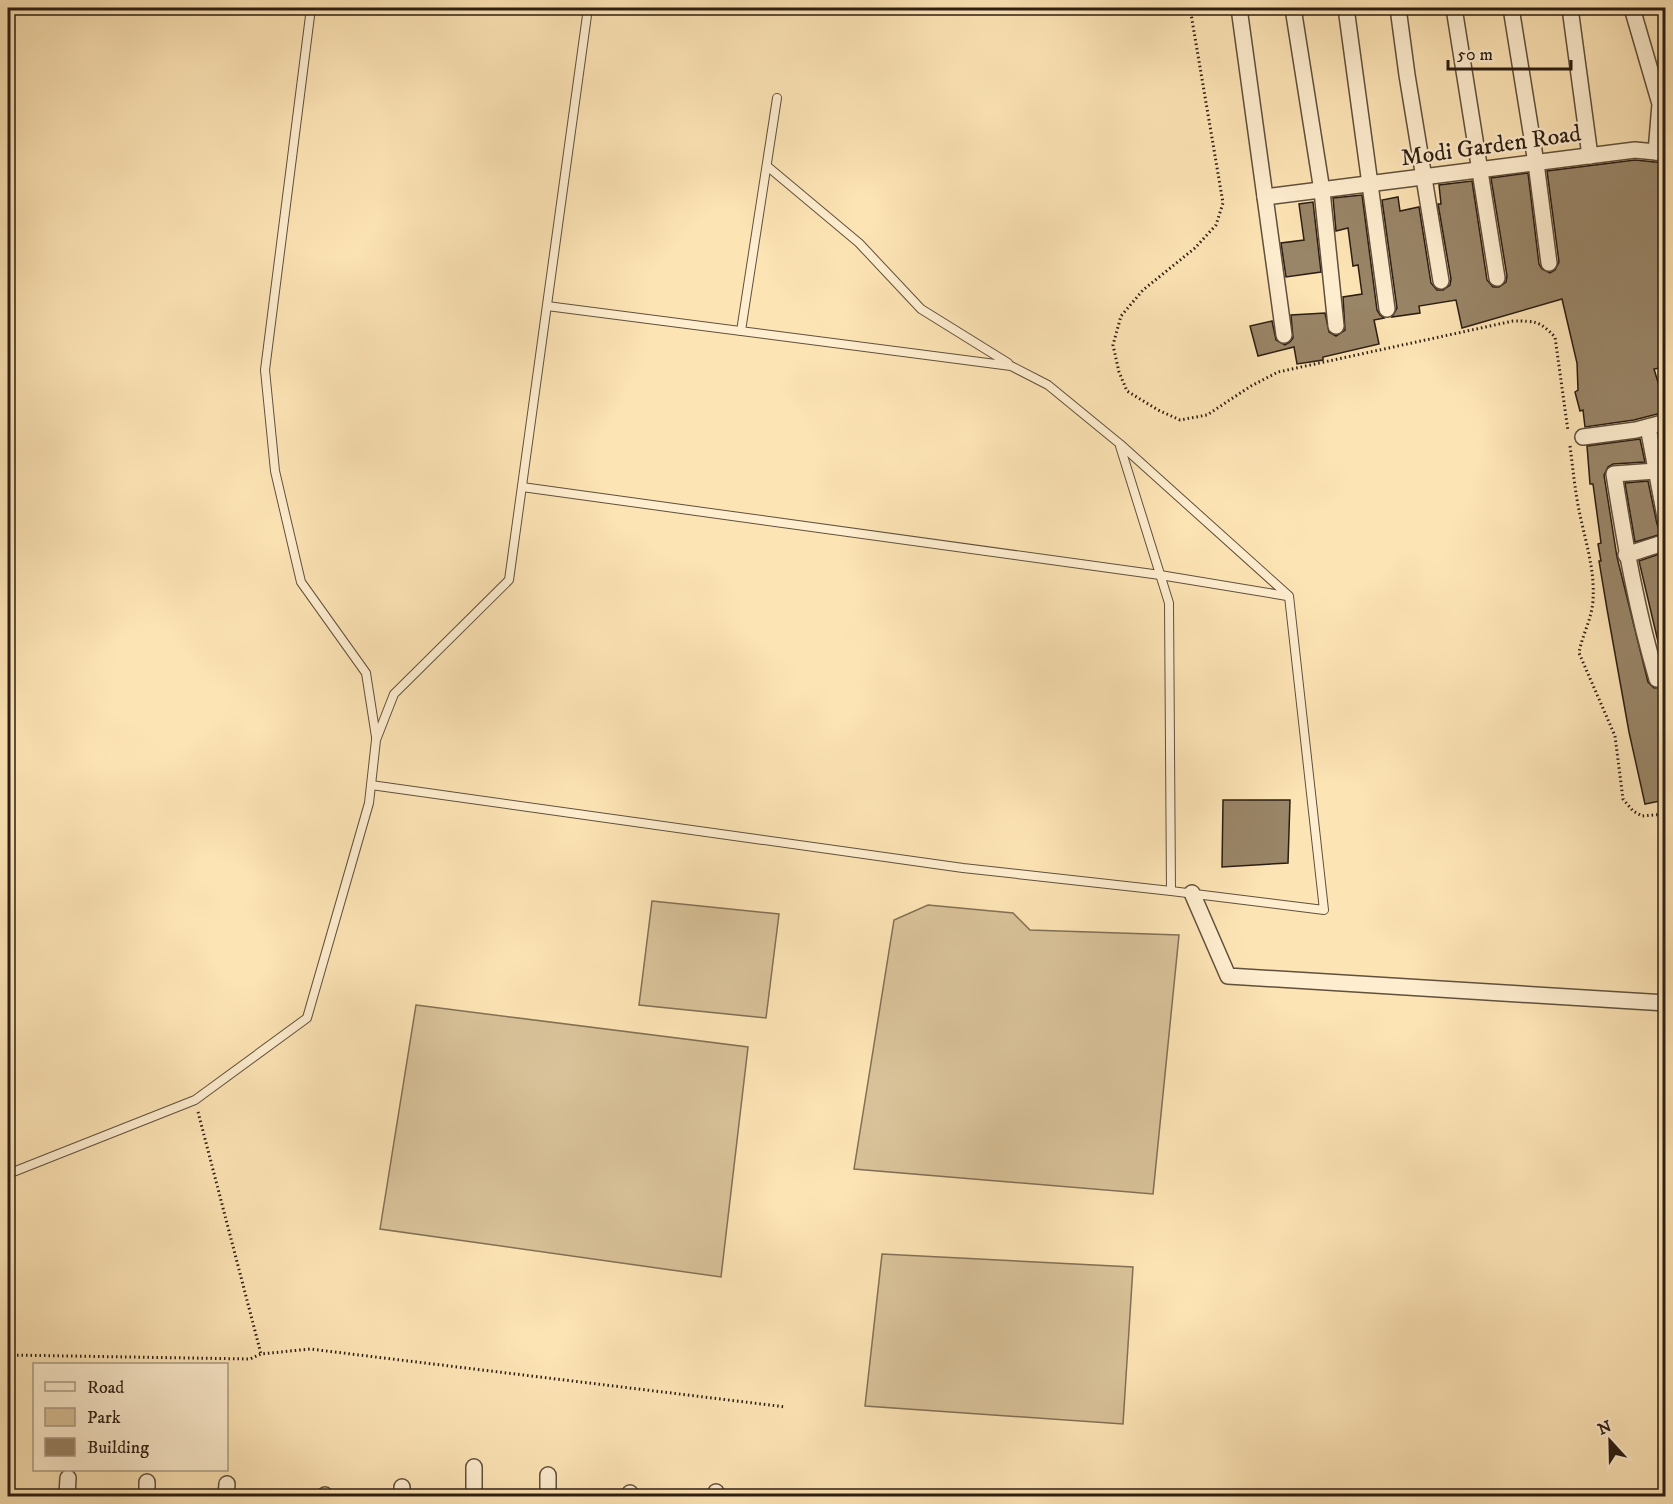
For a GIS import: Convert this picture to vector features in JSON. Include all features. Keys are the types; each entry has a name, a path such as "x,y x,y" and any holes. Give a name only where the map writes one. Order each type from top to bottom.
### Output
{"street":[{"path":"1239,8 1284,335"},
{"path":"1293,8 1322,191 1336,326"},
{"path":"1347,8 1387,309"},
{"path":"1398,8 1441,281"},
{"path":"1454,8 1497,278"},
{"path":"1511,8 1536,163 1549,263"},
{"path":"1570,8 1590,156"},
{"path":"1632,8 1660,104 1661,153"},
{"name":"Modi Garden Road","path":"1265,197 1635,150 1661,153"},
{"path":"1574,438 1635,430 1665,422"},
{"path":"1648,427 1665,522"},
{"path":"1656,471 1614,474 1626,555 1640,621 1657,680 1665,677"},
{"path":"1626,555 1665,542"},
{"path":"1192,893 1228,976 1665,1003"},
{"path":"474,1467 474,1497"},
{"path":"548,1475 548,1497"},
{"path":"67,1497 68,1478"}],"lane":[{"path":"8,1174 195,1100 307,1017 369,803 376,740 366,673 301,582 275,471 265,370 311,8"},
{"path":"376,740 394,694 509,580 588,8"},
{"path":"741,331 777,98"},
{"path":"371,785 963,868 1324,910 1289,596 1120,444 1048,385 1011,366 921,309 859,243 766,166"},
{"path":"547,306 1011,366"},
{"path":"1120,444 1169,603 1171,891"},
{"path":"522,486 1289,596"}],"path":[{"path":"1190,8 1223,203 1216,225 1195,248 1143,290 1121,316 1113,345 1119,372 1127,391 1180,420 1208,415 1251,386 1278,372 1513,321 1535,321 1545,326 1555,337 1574,438 1579,512 1593,573 1593,602 1579,653 1583,667 1615,736 1623,799 1642,816 1665,813"},
{"path":"195,1100 261,1354"},
{"path":"8,1356 250,1359 261,1354 310,1349 786,1407"}],"green space":[{"path":"652,901 779,914 766,1018 639,1005"},
{"path":"928,905 1013,913 1030,930 1179,935 1153,1194 854,1169 894,920"},
{"path":"416,1005 748,1047 721,1277 380,1229"},
{"path":"882,1254 1133,1267 1123,1424 865,1406"}],"building":[{"path":"1635,160 1665,163 1665,367 1654,369 1665,412 1634,420 1585,427 1583,410 1580,411 1575,392 1578,390 1577,363 1562,299 1462,328 1456,300 1419,306 1420,313 1392,317 1397,308 1382,200 1398,197 1400,211 1419,207 1431,283 1437,290 1443,290 1450,285 1451,279 1438,204 1441,204 1439,185 1472,181 1487,280 1493,287 1499,287 1506,282 1507,276 1491,178 1528,173 1539,264 1542,269 1550,273 1555,270 1559,262 1547,171"},
{"path":"1362,195 1377,310 1384,318 1374,320 1379,344 1323,357 1323,360 1297,364 1294,347 1258,356 1250,326 1272,321 1276,340 1285,345 1293,338 1291,315 1325,313 1329,332 1336,336 1345,330 1343,297 1362,294 1358,265 1353,266 1348,228 1336,231 1333,198"},
{"path":"1313,202 1321,272 1286,277 1281,243 1304,240 1299,204"},
{"path":"1665,432 1665,467 1659,434"},
{"path":"1640,439 1645,462 1613,464 1608,467 1604,475 1617,557 1648,682 1654,688 1665,687 1665,800 1645,804 1629,732 1599,561 1601,561 1598,544 1601,543 1593,484 1590,484 1587,446"},
{"path":"1648,481 1657,524 1659,529 1665,533 1635,542 1625,483"},
{"path":"1665,552 1665,667 1664,667 1639,561"},
{"path":"1223,800 1290,800 1288,863 1222,867"}]}
